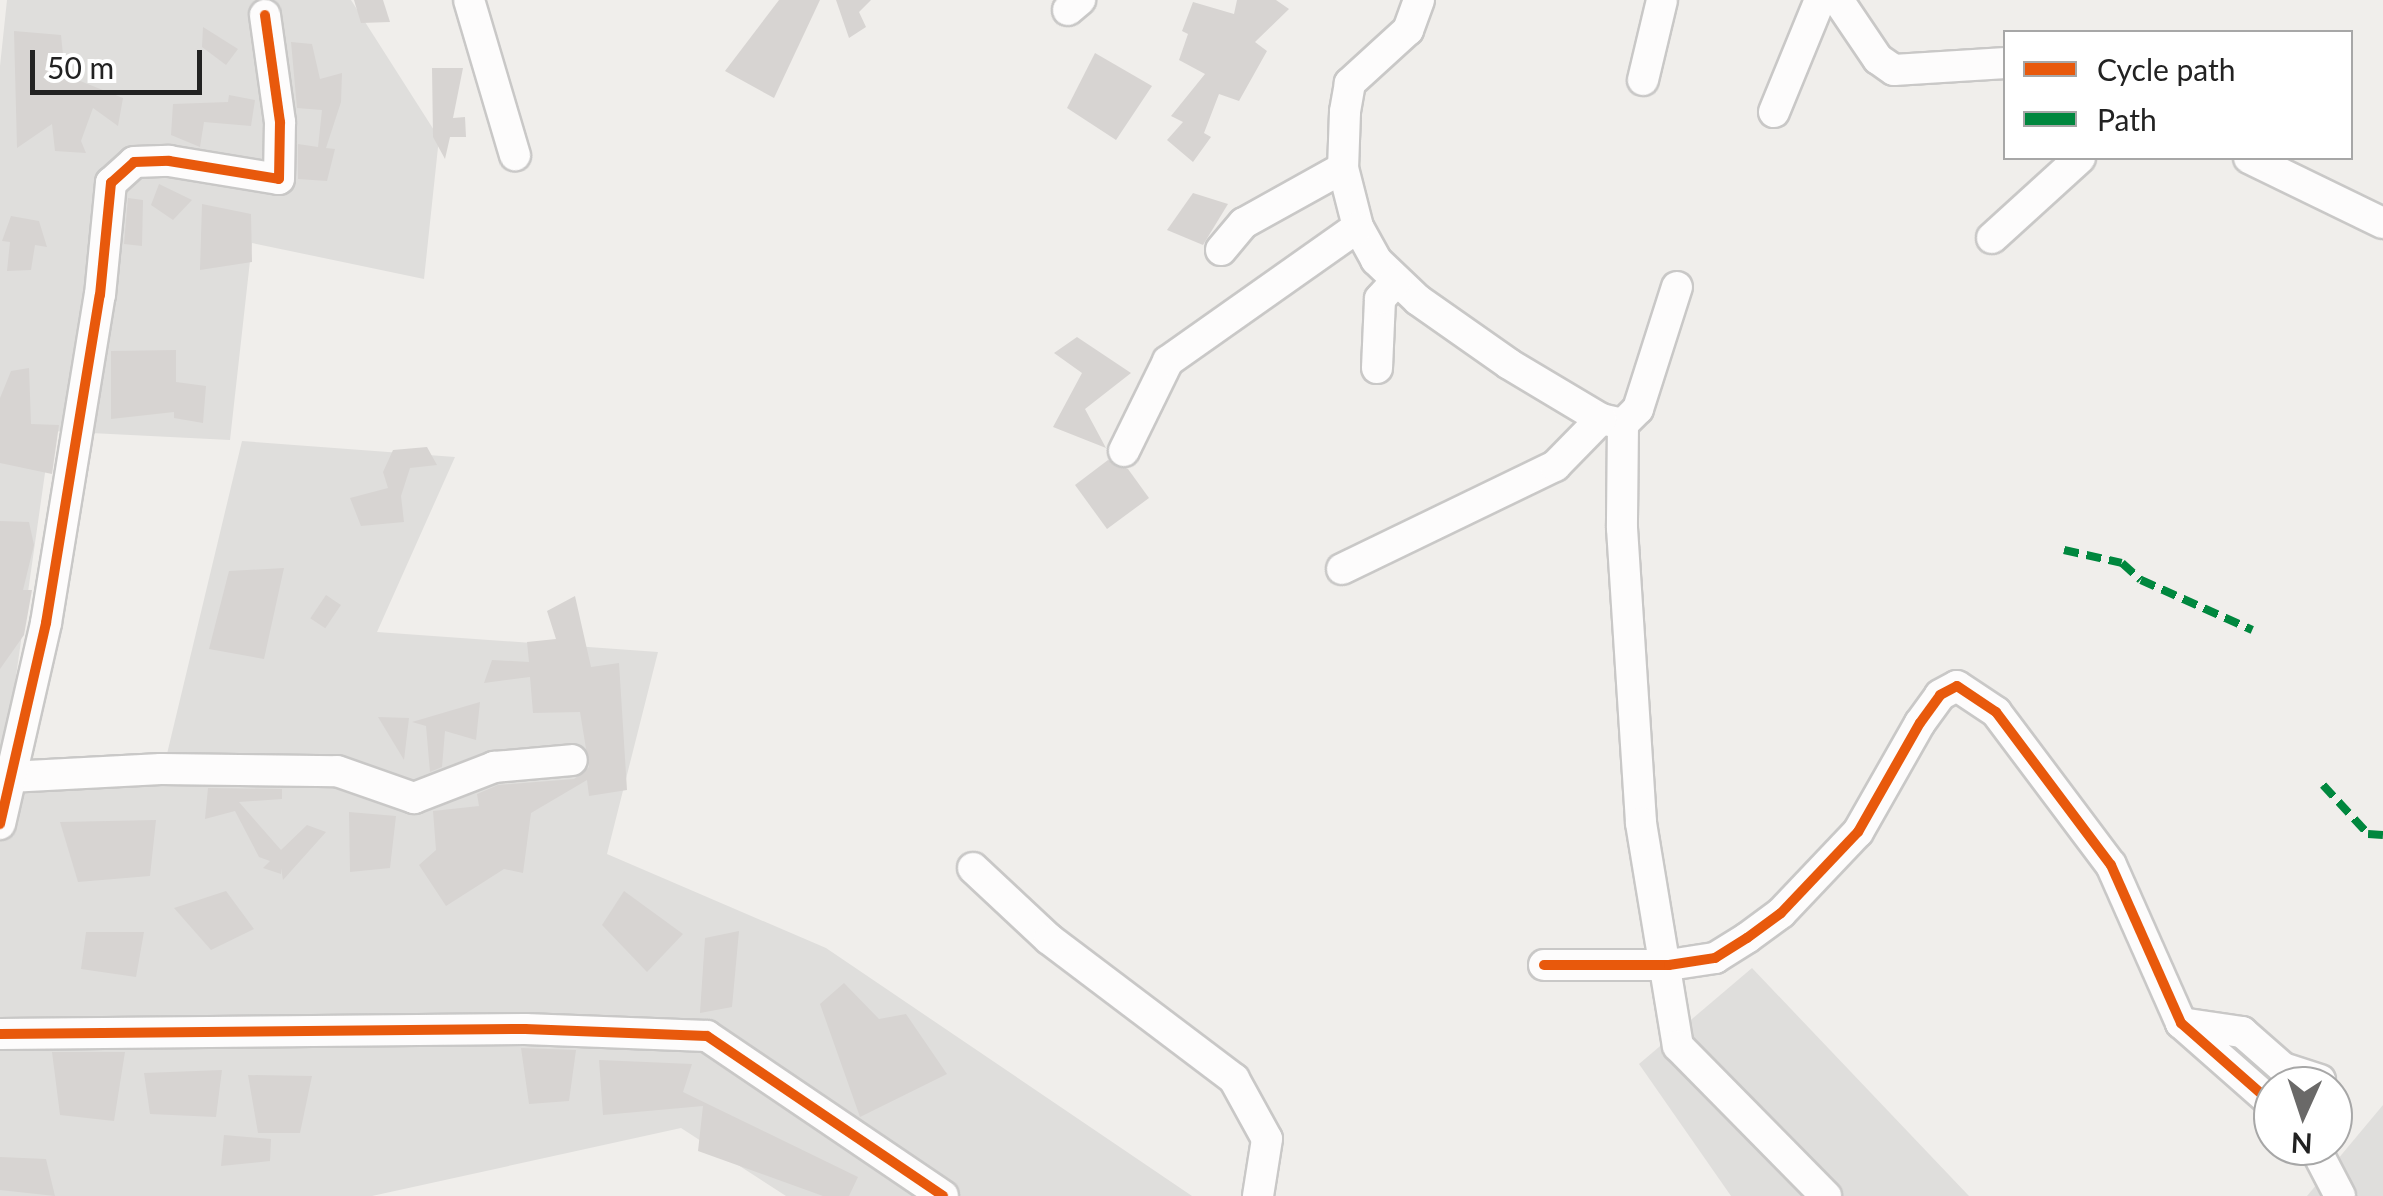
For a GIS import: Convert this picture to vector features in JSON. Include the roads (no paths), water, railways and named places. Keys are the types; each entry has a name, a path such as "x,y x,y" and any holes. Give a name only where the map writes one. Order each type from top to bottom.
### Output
{"street":[{"path":"469,0 515,155"},
{"path":"1419,0 1408,30 1350,84 1343,168 1358,226 1396,282 1509,364 1612,422"},
{"path":"1643,80 1662,0"},
{"path":"1774,112 1820,0"},
{"path":"1838,0 1878,59 1894,70 2003,63"},
{"path":"0,824 46,623 100,294 110,183 134,162 279,179 280,122 265,15"},
{"path":"1992,238 2078,160"},
{"path":"2253,160 2383,223"},
{"path":"1221,250 1244,223 1343,168"},
{"path":"1124,451 1168,361 1358,226"},
{"path":"1378,368 1380,299 1396,282"},
{"path":"1342,569 1555,466 1612,422 1638,409 1677,286"},
{"path":"1612,422 1641,823 1669,965 1678,1046 1688,1063 1826,1196"},
{"path":"1544,965 1669,965 1715,958 1801,894 1858,832 1920,723 1940,695 1957,686 1996,712 2111,865 2181,1023 2253,1086"},
{"path":"9,777 160,769 337,771 414,798 494,767 572,760"},
{"path":"974,868 1049,939 1234,1079 1267,1139 1258,1196"},
{"path":"2181,1023 2242,1032 2281,1066"},
{"path":"0,1034 526,1029 707,1036 943,1196"},
{"path":"2324,1166 2340,1196"}]}
